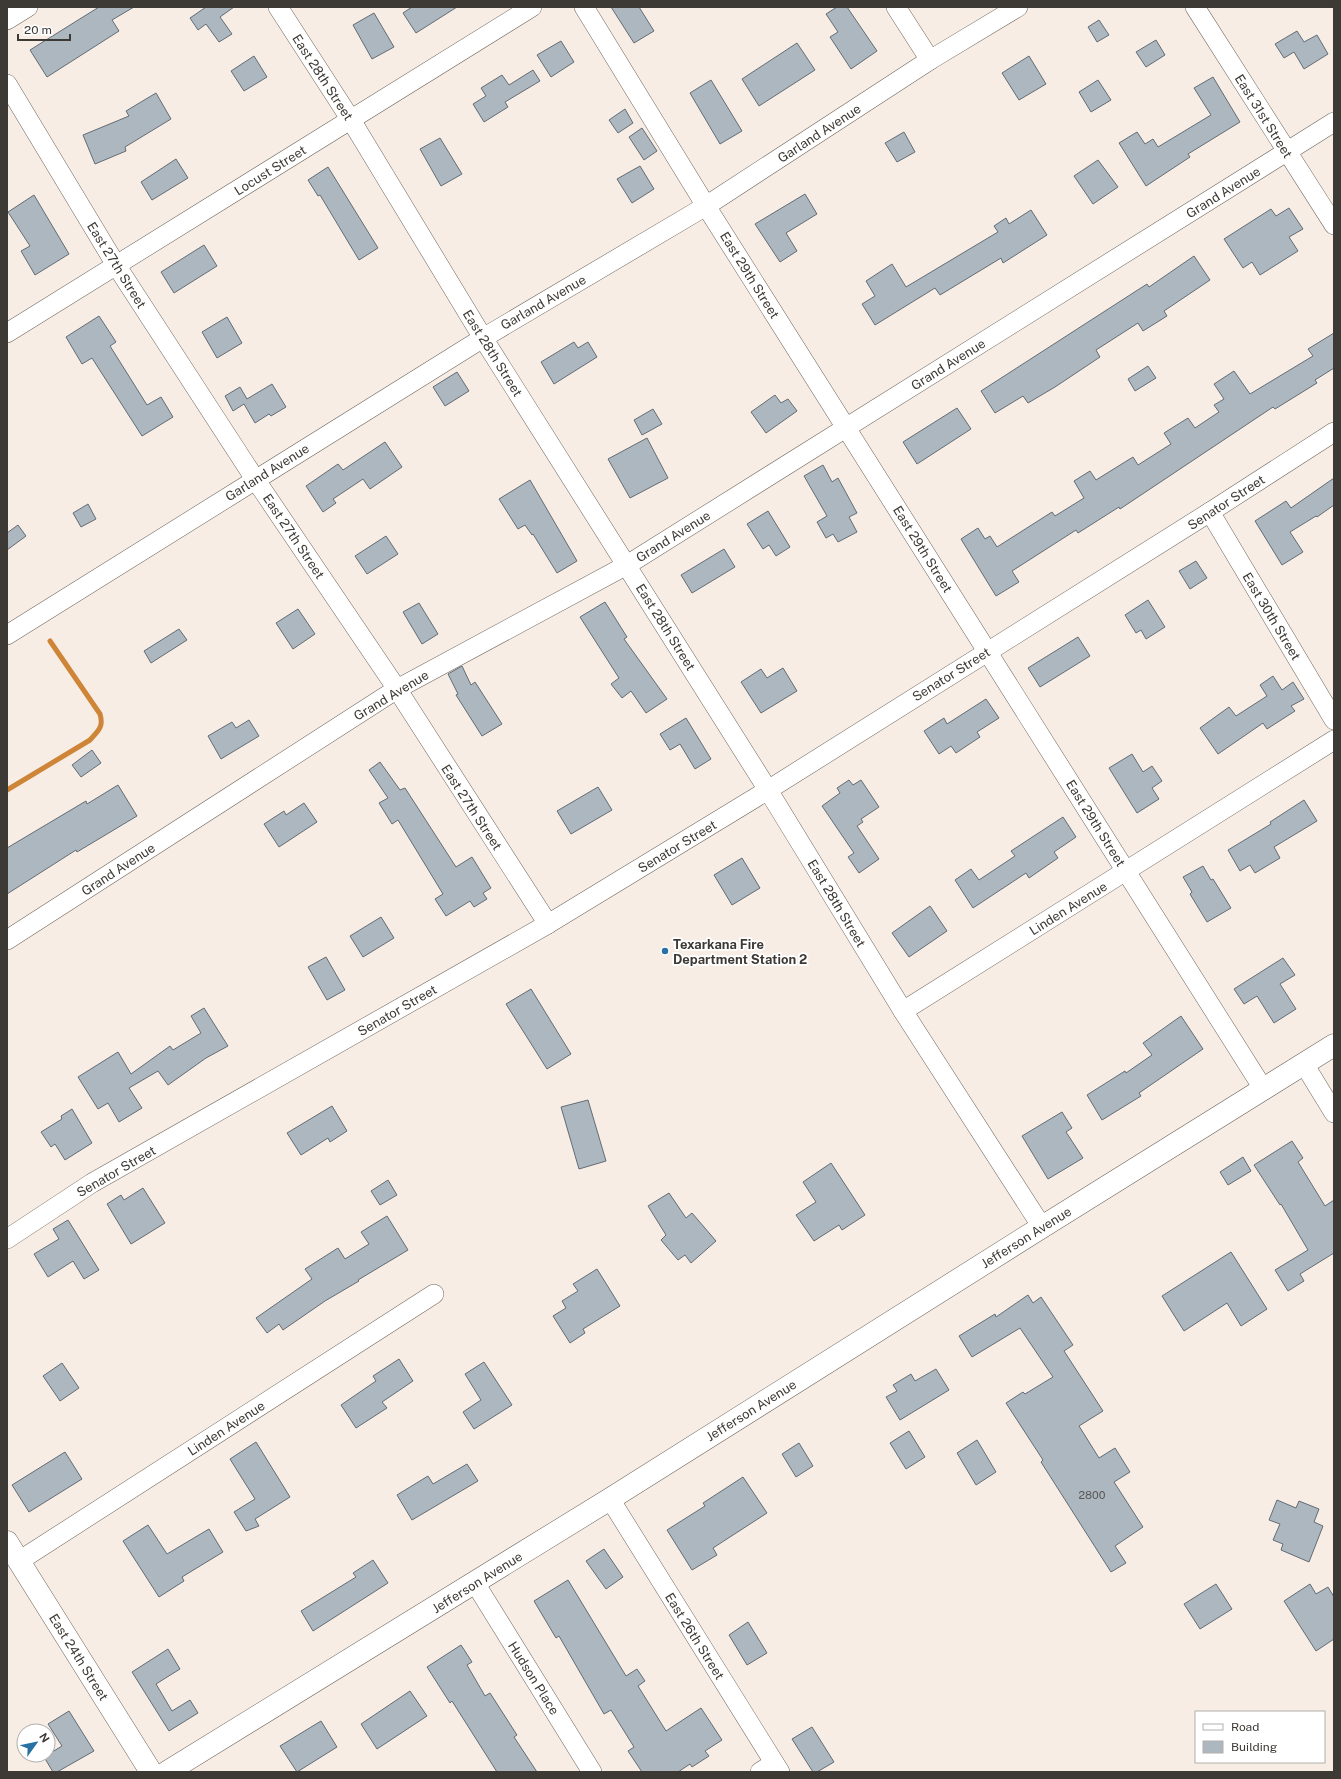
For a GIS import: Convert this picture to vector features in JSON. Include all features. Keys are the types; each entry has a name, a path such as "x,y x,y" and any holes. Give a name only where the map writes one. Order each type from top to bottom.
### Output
{"main road":[{"name":"Jefferson Avenue","path":"167,1772 610,1499 1334,1045"},
{"name":"East 24th Street","path":"7,1542 151,1772"}],"street":[{"path":"7,20 28,7"},
{"name":"East 28th Street","path":"278,7 351,120 484,338 768,790 903,1011 1042,1227"},
{"name":"Locust Street","path":"7,333 532,7"},
{"name":"East 29th Street","path":"584,7 706,206 1264,1090"},
{"path":"896,7 930,60"},
{"name":"Garland Avenue","path":"7,635 255,479 484,338 706,206 930,60 1018,7"},
{"name":"East 31st Street","path":"1195,7 1286,152 1334,225"},
{"name":"East 27th Street","path":"7,84 116,266 255,479 397,689 548,924"},
{"name":"Grand Avenue","path":"7,940 397,689 627,565 1334,122"},
{"name":"Senator Street","path":"7,1239 92,1183 548,924 768,790 1210,512 1334,432"},
{"name":"East 30th Street","path":"1210,512 1334,720"},
{"name":"Linden Avenue","path":"903,1011 1334,740"},
{"path":"1304,1064 1334,1113"},
{"name":"Linden Avenue","path":"19,1560 434,1294"},
{"name":"East 26th Street","path":"610,1499 771,1769"},
{"name":"Hudson Place","path":"475,1583 592,1772"}],"building":[{"path":"99,7 134,7 112,20 119,31 47,77 30,50"},
{"path":"206,7 234,7 220,17 232,34 219,42 206,24 198,30 190,18"},
{"path":"412,7 457,7 416,33 403,13"},
{"path":"611,7 639,7 654,31 634,43"},
{"path":"837,7 847,7 877,51 851,69 830,37 838,32 826,14"},
{"path":"374,13 394,47 372,59 353,25"},
{"path":"1099,20 1109,35 1097,42 1088,27"},
{"path":"1297,31 1304,42 1317,35 1328,54 1304,69 1294,52 1284,58 1275,44"},
{"path":"1156,40 1165,55 1146,67 1136,52"},
{"path":"561,41 574,62 551,77 537,55"},
{"path":"797,43 815,70 759,106 742,79"},
{"path":"254,56 267,77 244,91 231,71"},
{"path":"1029,56 1046,84 1019,100 1002,73"},
{"path":"533,70 540,81 505,102 508,107 484,122 473,104 486,96 481,88 502,75 509,85"},
{"path":"1213,77 1240,122 1188,154 1190,157 1146,186 1119,143 1137,132 1145,144 1153,139 1158,147 1211,115 1194,88"},
{"path":"711,80 742,131 720,144 690,93"},
{"path":"1098,80 1111,100 1091,112 1079,92"},
{"path":"156,93 171,119 125,147 126,151 95,164 83,135 129,116 126,111"},
{"path":"625,109 633,123 618,133 609,120"},
{"path":"642,128 657,151 644,160 629,137"},
{"path":"904,132 915,152 897,162 885,143"},
{"path":"440,138 462,174 441,186 420,149"},
{"path":"176,159 188,178 152,200 141,182"},
{"path":"1098,160 1118,187 1093,204 1074,176"},
{"path":"640,166 654,189 632,203 617,179"},
{"path":"328,167 378,248 359,260 320,195 318,196 308,180"},
{"path":"805,194 817,214 786,233 797,251 780,262 755,224"},
{"path":"34,195 69,254 35,275 21,251 30,246 8,212"},
{"path":"1289,208 1303,229 1289,237 1298,251 1260,275 1252,262 1243,268 1224,239 1271,209 1276,216"},
{"path":"1031,210 1047,235 1003,263 1001,258 940,295 935,288 875,325 862,304 875,296 866,281 892,264 906,287 998,232 994,226 1006,218 1009,224"},
{"path":"204,245 217,266 174,293 161,272"},
{"path":"1194,256 1210,280 1164,311 1167,316 1143,331 1138,323 1096,350 1100,357 1055,387 1028,403 1023,396 995,413 981,391 1147,284 1149,287"},
{"path":"99,316 116,342 110,346 147,405 161,397 173,417 142,436 92,358 82,364 66,337"},
{"path":"227,317 242,343 217,358 202,332"},
{"path":"1334,333 1334,368 1315,380 1317,383 1275,409 1273,407 1120,509 1119,507 1078,533 1076,530 1012,571 1019,582 996,596 961,539 978,528 985,539 990,536 997,547 1052,512 1055,516 1084,498 1074,481 1090,471 1096,480 1133,457 1138,465 1171,444 1164,433 1188,418 1195,428 1219,412 1214,405 1224,399 1214,384 1234,371 1250,394 1313,356 1308,349"},
{"path":"574,342 578,348 588,342 597,357 554,384 541,362"},
{"path":"1148,366 1156,378 1135,391 1128,379"},
{"path":"457,372 469,391 445,406 433,387"},
{"path":"272,384 286,407 271,416 269,414 255,423 244,404 233,411 225,396 240,387 247,399"},
{"path":"775,395 781,403 788,399 797,411 766,433 751,412"},
{"path":"957,408 971,429 917,464 903,442"},
{"path":"653,409 662,424 642,435 634,420"},
{"path":"647,438 668,478 630,498 608,459"},
{"path":"385,442 402,467 370,489 363,479 333,499 336,503 323,512 306,486 338,464 343,470"},
{"path":"823,465 832,482 838,478 857,513 849,517 857,532 838,542 833,534 826,538 817,522 827,516 804,476"},
{"path":"1334,478 1334,505 1317,517 1316,516 1290,532 1303,552 1282,565 1255,521 1286,501 1291,508"},
{"path":"530,480 577,561 557,573 533,534 532,535 525,525 518,529 499,499"},
{"path":"88,504 96,519 81,527 73,513"},
{"path":"768,511 790,547 776,556 769,545 763,549 747,524"},
{"path":"18,525 26,536 7,550 7,533"},
{"path":"386,536 398,554 367,574 355,556"},
{"path":"724,549 735,567 692,593 681,575"},
{"path":"1196,561 1207,578 1190,589 1179,571"},
{"path":"1148,600 1165,627 1146,639 1141,630 1136,633 1125,615"},
{"path":"605,602 627,637 624,639 667,699 646,713 631,691 622,698 611,684 619,678 580,617"},
{"path":"419,603 438,634 422,644 403,612"},
{"path":"298,609 315,634 293,649 276,623"},
{"path":"179,629 187,640 151,663 144,651"},
{"path":"1078,637 1090,656 1040,687 1028,668"},
{"path":"462,666 471,685 475,682 502,724 482,736 456,695 458,694 448,674"},
{"path":"783,668 797,691 761,713 741,682 761,669 767,678"},
{"path":"1273,676 1282,690 1293,682 1304,699 1291,706 1295,711 1267,729 1263,723 1218,754 1200,728 1229,707 1236,716 1267,696 1260,685"},
{"path":"986,699 999,718 977,732 980,737 956,753 951,746 939,754 924,731 944,718 947,724"},
{"path":"686,718 711,759 695,769 680,744 670,750 660,734"},
{"path":"249,720 259,736 221,759 208,736 232,722 236,728"},
{"path":"92,750 101,763 81,777 72,765"},
{"path":"1132,754 1143,772 1152,766 1162,781 1152,788 1159,799 1137,813 1109,768"},
{"path":"380,762 400,790 405,788 456,867 472,857 491,888 483,893 487,899 474,907 470,901 446,916 435,899 443,894 398,820 392,824 379,803 388,798 369,770"},
{"path":"849,780 853,785 861,780 879,807 861,819 863,822 857,826 879,859 859,873 848,857 854,853 822,806 840,793 837,788"},
{"path":"118,785 137,816 77,852 76,850 7,894 7,848 86,801 87,804"},
{"path":"598,787 612,810 571,834 557,811"},
{"path":"1304,800 1317,821 1274,847 1280,858 1255,873 1250,865 1240,871 1228,850 1271,824 1270,822"},
{"path":"304,803 317,822 279,847 264,824 284,811 286,815"},
{"path":"1063,817 1076,837 1054,852 1058,858 1029,878 1026,873 973,908 955,880 971,869 979,880 1015,856 1011,851"},
{"path":"742,858 760,888 732,905 714,875"},
{"path":"1203,866 1231,908 1207,922 1190,894 1192,892 1183,877"},
{"path":"930,906 947,931 909,957 892,933"},
{"path":"381,917 394,938 363,957 350,936"},
{"path":"326,957 345,990 327,1000 308,967"},
{"path":"1283,958 1295,975 1280,984 1296,1009 1274,1023 1257,996 1244,1004 1234,989"},
{"path":"531,989 571,1054 547,1069 506,1004"},
{"path":"204,1008 228,1046 206,1058 168,1085 158,1071 129,1088 142,1108 119,1122 108,1103 98,1109 78,1077 118,1052 131,1074 170,1046 173,1050 201,1033 191,1016"},
{"path":"1181,1016 1203,1049 1139,1093 1141,1096 1102,1120 1087,1095 1125,1071 1126,1073 1152,1055 1143,1043"},
{"path":"588,1100 606,1161 579,1169 561,1107"},
{"path":"332,1106 347,1131 330,1142 328,1138 301,1155 287,1133"},
{"path":"72,1109 92,1143 65,1160 55,1144 51,1147 41,1132 62,1119 61,1116"},
{"path":"1062,1112 1072,1128 1066,1132 1083,1158 1048,1179 1022,1136"},
{"path":"1292,1141 1303,1158 1298,1162 1325,1206 1334,1200 1334,1253 1300,1274 1304,1281 1288,1291 1275,1270 1308,1250 1281,1204 1280,1205 1254,1165"},
{"path":"1243,1157 1251,1171 1228,1185 1220,1172"},
{"path":"831,1163 865,1215 842,1230 839,1225 814,1241 796,1215 816,1202 803,1182"},
{"path":"388,1180 397,1195 380,1205 371,1191"},
{"path":"143,1188 165,1223 131,1244 107,1204 121,1195 124,1200"},
{"path":"669,1193 686,1218 692,1213 716,1241 691,1263 685,1255 678,1260 661,1240 666,1235 648,1206"},
{"path":"387,1216 408,1250 325,1301 283,1330 279,1324 267,1333 256,1318 312,1279 305,1269 338,1248 345,1259 369,1244 361,1232"},
{"path":"68,1220 99,1270 84,1279 73,1261 48,1277 34,1254 59,1239 53,1229"},
{"path":"1231,1252 1267,1309 1241,1326 1227,1303 1184,1331 1162,1296"},
{"path":"597,1269 620,1306 583,1329 585,1333 570,1343 553,1316 566,1308 562,1301 578,1291 573,1284"},
{"path":"1028,1295 1033,1303 1041,1297 1073,1345 1064,1351 1103,1411 1079,1426 1099,1458 1115,1448 1130,1472 1114,1482 1143,1527 1115,1546 1126,1563 1111,1572 1041,1462 1043,1460 1006,1403 1023,1392 1025,1394 1053,1377 1020,1328 972,1357 959,1336 995,1314 996,1317"},
{"path":"399,1359 413,1381 382,1402 387,1408 356,1428 341,1405 376,1381 373,1376"},
{"path":"484,1362 512,1405 474,1429 463,1412 481,1400 465,1374"},
{"path":"62,1363 79,1388 60,1401 43,1376"},
{"path":"936,1369 949,1390 900,1420 886,1397 897,1391 893,1385 911,1374 915,1381"},
{"path":"909,1431 925,1457 906,1469 890,1443"},
{"path":"977,1440 996,1472 976,1485 957,1453"},
{"path":"256,1442 290,1497 255,1519 259,1526 246,1531 234,1512 255,1499 230,1459"},
{"path":"799,1443 813,1466 796,1477 782,1454"},
{"path":"65,1452 82,1479 29,1512 12,1485"},
{"path":"467,1464 478,1481 412,1520 397,1495 428,1476 433,1484"},
{"path":"743,1477 767,1513 713,1548 717,1555 692,1570 667,1530 705,1506 703,1503"},
{"path":"1277,1500 1296,1508 1299,1501 1319,1509 1314,1522 1323,1526 1309,1562 1281,1550 1283,1544 1273,1540 1280,1524 1269,1520"},
{"path":"148,1525 167,1554 209,1529 223,1552 182,1577 184,1581 159,1597 123,1541"},
{"path":"604,1549 623,1577 606,1589 586,1561"},
{"path":"373,1560 388,1583 313,1631 301,1611 356,1577 353,1573"},
{"path":"568,1580 626,1676 637,1669 645,1681 638,1686 666,1731 701,1708 722,1740 705,1751 709,1756 692,1767 690,1764 678,1772 642,1772 628,1751 634,1747 611,1710 604,1714 559,1636 556,1638 534,1601"},
{"path":"1216,1584 1232,1609 1200,1629 1184,1604"},
{"path":"1310,1584 1316,1594 1328,1587 1334,1597 1334,1639 1316,1651 1284,1601"},
{"path":"748,1622 767,1653 747,1665 729,1635"},
{"path":"461,1645 472,1662 467,1665 485,1696 490,1693 517,1735 514,1737 537,1772 497,1772 452,1701 450,1703 427,1667"},
{"path":"168,1649 180,1669 156,1684 172,1711 190,1700 198,1713 169,1731 132,1672"},
{"path":"410,1691 427,1716 377,1749 361,1724"},
{"path":"69,1711 94,1751 57,1772 53,1772 48,1763 56,1763 56,1750 62,1746 56,1737 56,1723 50,1723"},
{"path":"321,1721 337,1747 297,1772 280,1746"},
{"path":"812,1727 834,1762 817,1772 813,1772 792,1739"}],"waterway":[{"path":"7,790 90,740 101,726 100,714 50,641"}],"place":[{"name":"Texarkana Fire Department Station 2","path":"665,951"}]}
